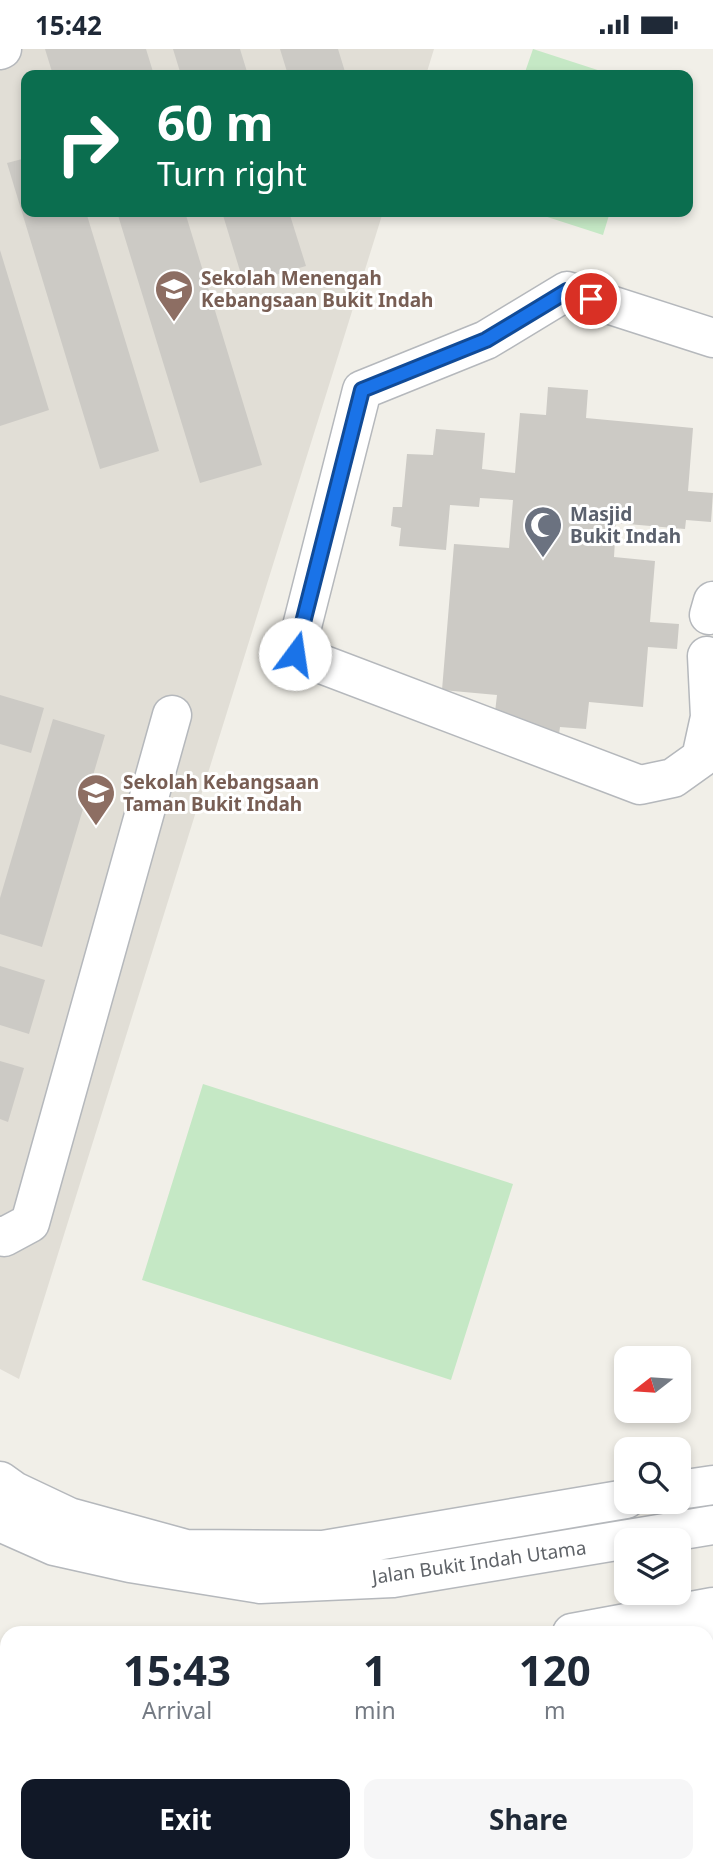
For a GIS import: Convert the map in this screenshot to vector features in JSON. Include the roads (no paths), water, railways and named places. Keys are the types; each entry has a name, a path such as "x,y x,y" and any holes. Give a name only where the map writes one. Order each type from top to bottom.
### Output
{"street":[{"path":"707,656 711,718 701,758 673,778 640,785 295,654 362,390 486,340 567,291 713,338"},
{"path":"0,1236 4,1237 30,1223 172,715"},
{"path":"691,1488 713,1485"},
{"name":"Jalan Bukit Indah Utama","path":"4,1501 186,1549 323,1551 614,1501"},
{"name":"Jalan Bukit Indah Utama","path":"4,1501 54,1546 130,1563 260,1584 393,1578 713,1525"},
{"path":"611,1626 710,1608 710,1626"}],"place":[{"name":"Sekolah Menengah Kebangsaan Bukit Indah","path":"174,323"},
{"name":"Masjid Bukit Indah","path":"543,559"},
{"name":"Sekolah Kebangsaan Taman Bukit Indah","path":"96,827"}]}
